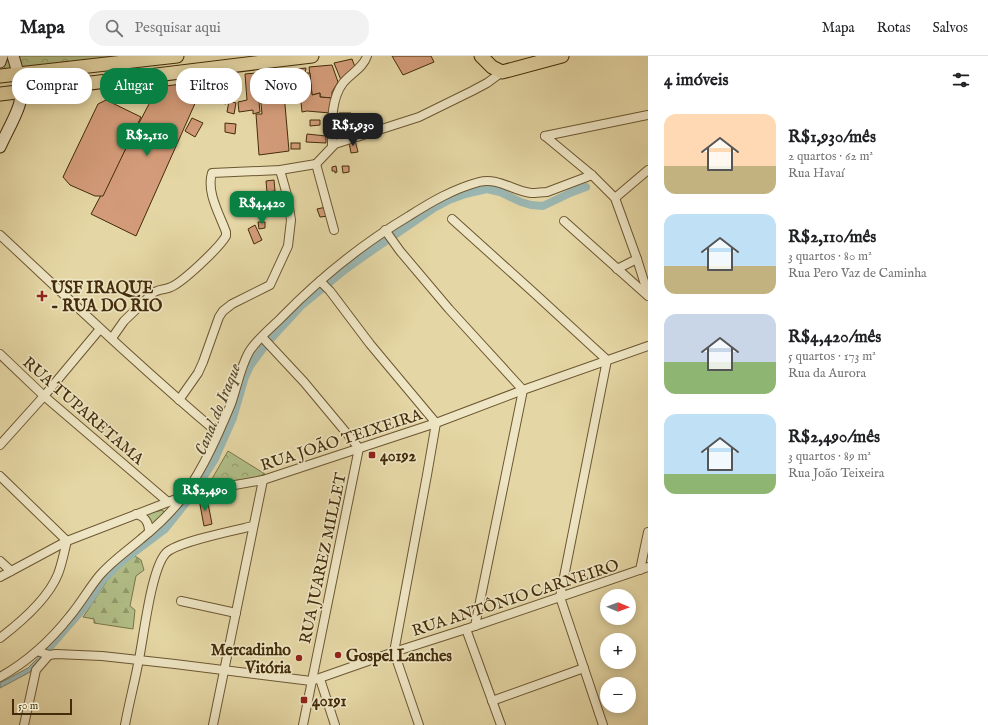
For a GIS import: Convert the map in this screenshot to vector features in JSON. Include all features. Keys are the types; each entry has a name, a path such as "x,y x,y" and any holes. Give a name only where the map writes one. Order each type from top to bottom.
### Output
{"main road":[{"path":"0,62 2,56"},
{"path":"13,56 17,68"},
{"path":"75,68 170,56"},
{"path":"92,83 312,56"},
{"path":"481,56 492,67 502,72 562,56"},
{"path":"0,76 12,75"},
{"path":"0,94 12,93"},
{"path":"0,147 19,104"}],"street":[{"path":"332,146 333,114 336,95 342,84 364,63 367,56"},
{"path":"112,338 124,321 153,293 157,290 169,288 182,280 226,236 211,188 211,175 214,172 280,170 316,164 332,146 339,142 388,128 419,117 487,83 502,72"},
{"path":"648,115 544,136 592,175 615,198 648,295"},
{"path":"316,164 334,230"},
{"path":"179,400 204,362 219,317 223,311 245,297 266,287 272,281 288,246 291,229 290,210 280,170"},
{"path":"615,198 648,170"},
{"path":"0,677 16,668 37,651 72,615 86,593 108,566 149,532 184,496 206,460 231,403 250,351 301,297 322,283 386,232 432,201 456,190 480,182 495,182 524,191 547,192 592,175"},
{"path":"452,219 606,360 560,597 603,725"},
{"path":"564,221 648,295"},
{"path":"386,232 449,309 523,390 475,626"},
{"path":"0,234 179,400 218,432"},
{"path":"617,269 637,259"},
{"path":"322,283 330,291 370,344 436,423 394,652 420,725"},
{"path":"0,445 44,396 100,328"},
{"path":"263,338 276,354 304,382 359,448"},
{"name":"RUA JOÃO TEIXEIRA","path":"0,577 67,541 184,496 201,491 263,480 436,423 523,390 648,346"},
{"name":"RUA TUPARETAMA","path":"0,354 44,396 168,502"},
{"name":"RUA JUAREZ MILLET","path":"303,725 359,448"},
{"path":"0,476 67,541 58,575 46,594 33,609 0,638"},
{"path":"213,725 263,480"},
{"path":"136,514 147,520 149,532"},
{"path":"125,725 139,661 150,594 157,568 166,553 172,548 253,526"},
{"path":"644,569 648,532"},
{"path":"0,561 11,571"},
{"name":"RUA ANTÔNIO CARNEIRO","path":"37,651 52,654 102,656 311,681 644,569"},
{"path":"181,601 236,613"},
{"path":"466,629 501,725"},
{"path":"24,725 36,670 52,654"},
{"path":"492,700 584,668"},
{"path":"320,679 335,725"}],"green space":[{"path":"5,56 138,56 25,68 12,68 12,69 6,70 3,64"},
{"path":"228,451 265,474 254,478 209,484"},
{"path":"163,510 164,514 152,524 146,514"},
{"path":"135,556 141,560 144,570 136,576 130,606 135,610 133,629 94,623 94,619 83,617 111,575 122,564"}],"water":[{"path":"41,655 44,657 30,672 0,688 0,683 28,668"}],"building":[{"path":"392,56 431,56 434,62 403,75"},
{"path":"352,59 355,67 341,80 334,63"},
{"path":"332,65 338,82 332,92 332,98 320,97 320,93 312,95 311,68 309,67"},
{"path":"245,74 250,74 250,104 259,104 260,112 253,114 253,110 239,112 238,104 242,104 242,101 247,100"},
{"path":"311,84 312,95 320,93 320,97 332,98 330,113 302,112 301,104 311,104"},
{"path":"176,85 176,104 195,104 136,236 91,214 149,104 168,104 168,86"},
{"path":"98,104 114,104 141,117 103,196 95,196 70,185 63,177"},
{"path":"228,104 236,104 234,114 227,112"},
{"path":"261,104 285,104 289,151 259,155 256,114 262,114"},
{"path":"339,113 351,113 350,120 339,119"},
{"path":"192,118 203,123 195,137 185,131"},
{"path":"310,120 320,120 320,125 310,126"},
{"path":"225,123 236,124 235,134 225,132"},
{"path":"307,134 326,136 326,143 306,142"},
{"path":"355,140 358,152 351,153 349,142"},
{"path":"291,143 300,143 300,149 291,149"},
{"path":"336,166 337,172 335,173 335,171 332,171 332,167"},
{"path":"342,166 349,166 349,172 343,173"},
{"path":"274,180 275,191 267,192 266,181"},
{"path":"265,193 266,203 260,204 258,196"},
{"path":"267,204 269,211 260,214 257,207"},
{"path":"326,207 329,216 320,217 317,209"},
{"path":"258,222 265,222 265,228 259,229"},
{"path":"255,225 262,240 254,244 248,229"},
{"path":"207,498 212,524 204,526 199,499"}],"waterway":[{"name":"Canal do Iraque","path":"41,657 88,603 102,581 121,562 165,529 189,499 215,459 233,418 245,377 250,366 267,343 301,306 346,269 434,208 449,200 465,194 487,189 500,192 521,202 543,206 586,187"}],"place":[{"name":"USF IRAQUE - RUA DO RIO","path":"42,296"},
{"name":"40192","path":"372,455"},
{"name":"Gospel Lanches","path":"338,655"},
{"name":"Mercadinho Vitória","path":"299,658"},
{"name":"40191","path":"304,700"}]}
